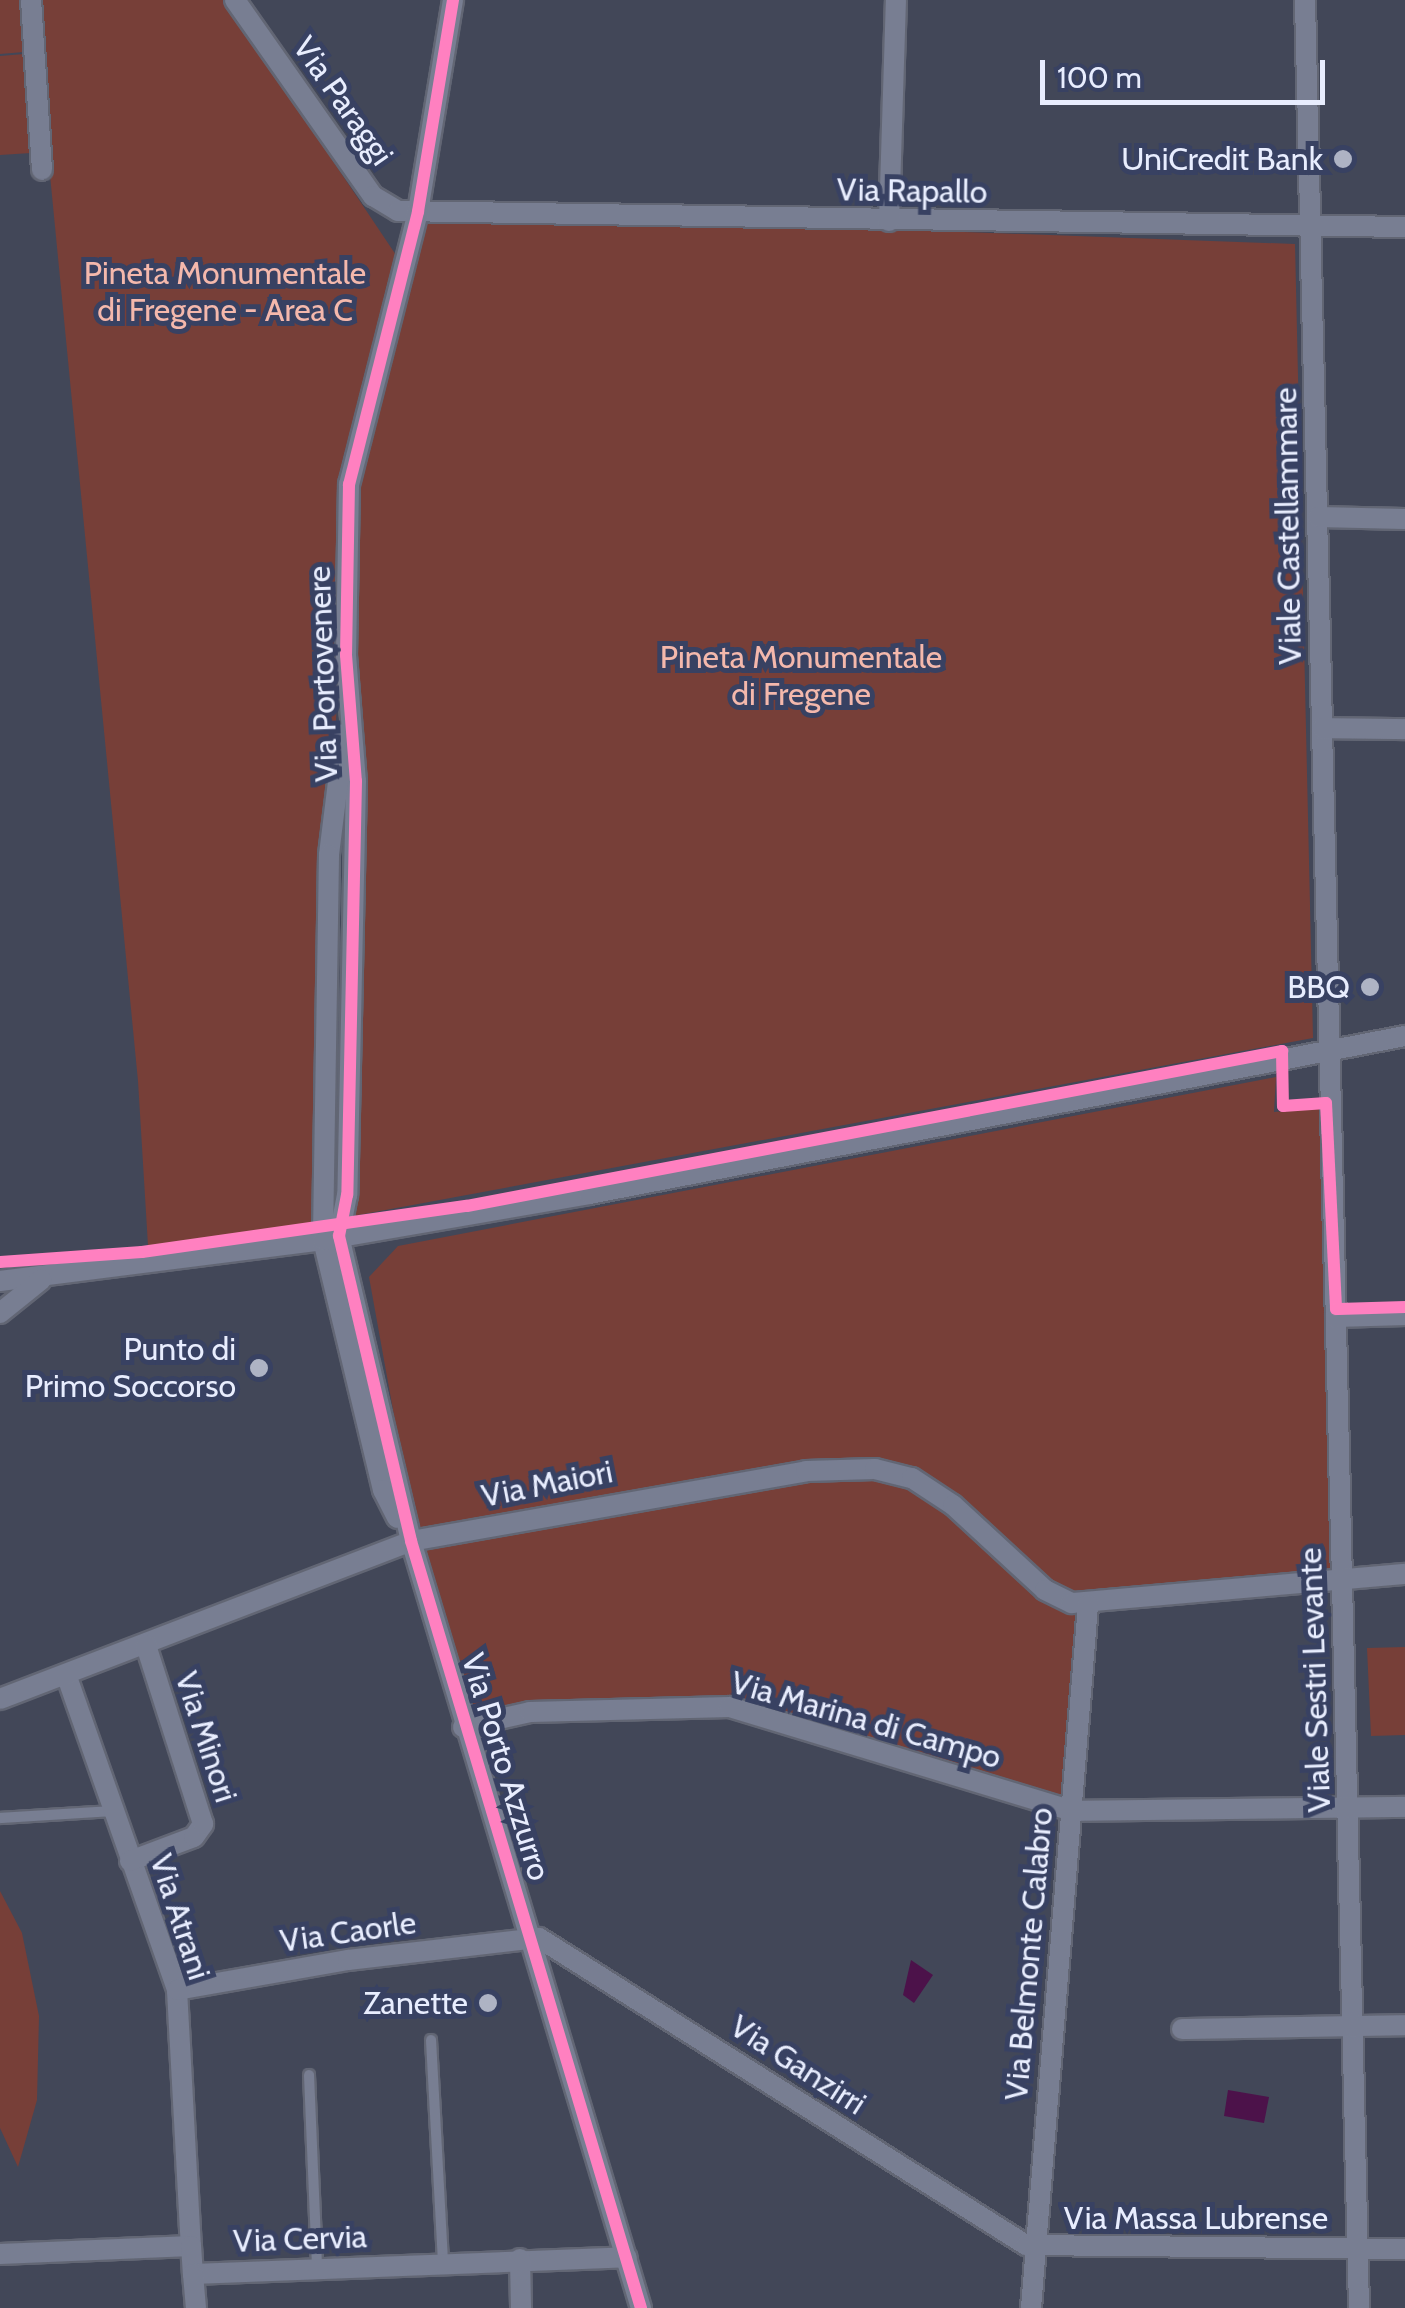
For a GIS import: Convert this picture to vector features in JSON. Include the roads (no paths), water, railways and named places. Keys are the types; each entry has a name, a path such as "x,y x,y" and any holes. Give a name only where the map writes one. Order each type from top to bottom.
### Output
{"street":[{"path":"31,0 42,170"},
{"name":"Via Paraggi","path":"235,0 376,199 395,210 418,212"},
{"name":"Via Portovenere","path":"331,1238 347,1195 356,781 344,568 349,484 418,212 454,0"},
{"path":"889,221 896,0"},
{"name":"Viale Castellammare","path":"1305,0 1333,1050"},
{"name":"Via Rapallo","path":"418,212 1405,227"},
{"path":"1318,517 1405,519"},
{"path":"1322,728 1405,730"},
{"path":"0,1281 41,1280 331,1238 1405,1036"},
{"name":"Viale Sestri Levante","path":"1333,1050 1359,2308"},
{"name":"Via Porto Azzurro","path":"331,1238 464,1727 628,2257 639,2305"},
{"path":"0,1300 41,1280"},
{"path":"0,1313 41,1280"},
{"path":"1336,1317 1405,1315"},
{"name":"Via Maiori","path":"0,1699 67,1677 411,1542 749,1478 875,1469 934,1490 1045,1590 1088,1605"},
{"path":"1088,1605 1342,1575 1405,1574"},
{"name":"Via Belmonte Calabro","path":"1034,2308 1034,2247 1088,1605"},
{"name":"Via Minori","path":"130,1861 194,1836 202,1824 146,1645"},
{"name":"Via Atrani","path":"67,1677 176,1990 191,2246"},
{"name":"Via Marina di Campo","path":"464,1727 530,1712 730,1706 1072,1811 1405,1807"},
{"name":"Via Caorle","path":"176,1990 528,1937"},
{"name":"Via Ganzirri","path":"528,1937 552,1942 1034,2247"},
{"path":"1182,2029 1405,2024"},
{"name":"Via Cervia","path":"0,2254 191,2246 194,2274 628,2257"},
{"name":"Via Massa Lubrense","path":"1034,2247 1405,2250"},
{"path":"520,2259 522,2308"},
{"path":"194,2274 196,2308"}],"lane":[{"path":"0,1818 112,1811"},
{"path":"431,2040 443,2263"},
{"path":"309,2075 317,2268"}],"place":[{"name":"UniCredit Bank","path":"1343,159"},
{"name":"BBQ","path":"1370,987"},
{"name":"Punto di Primo Soccorso","path":"259,1368"},
{"name":"Zanette","path":"488,2003"}],"park label":[{"name":"Pineta Monumentale di Fregene - Area C","path":"225,292"},
{"name":"Pineta Monumentale di Fregene","path":"801,676"}]}
